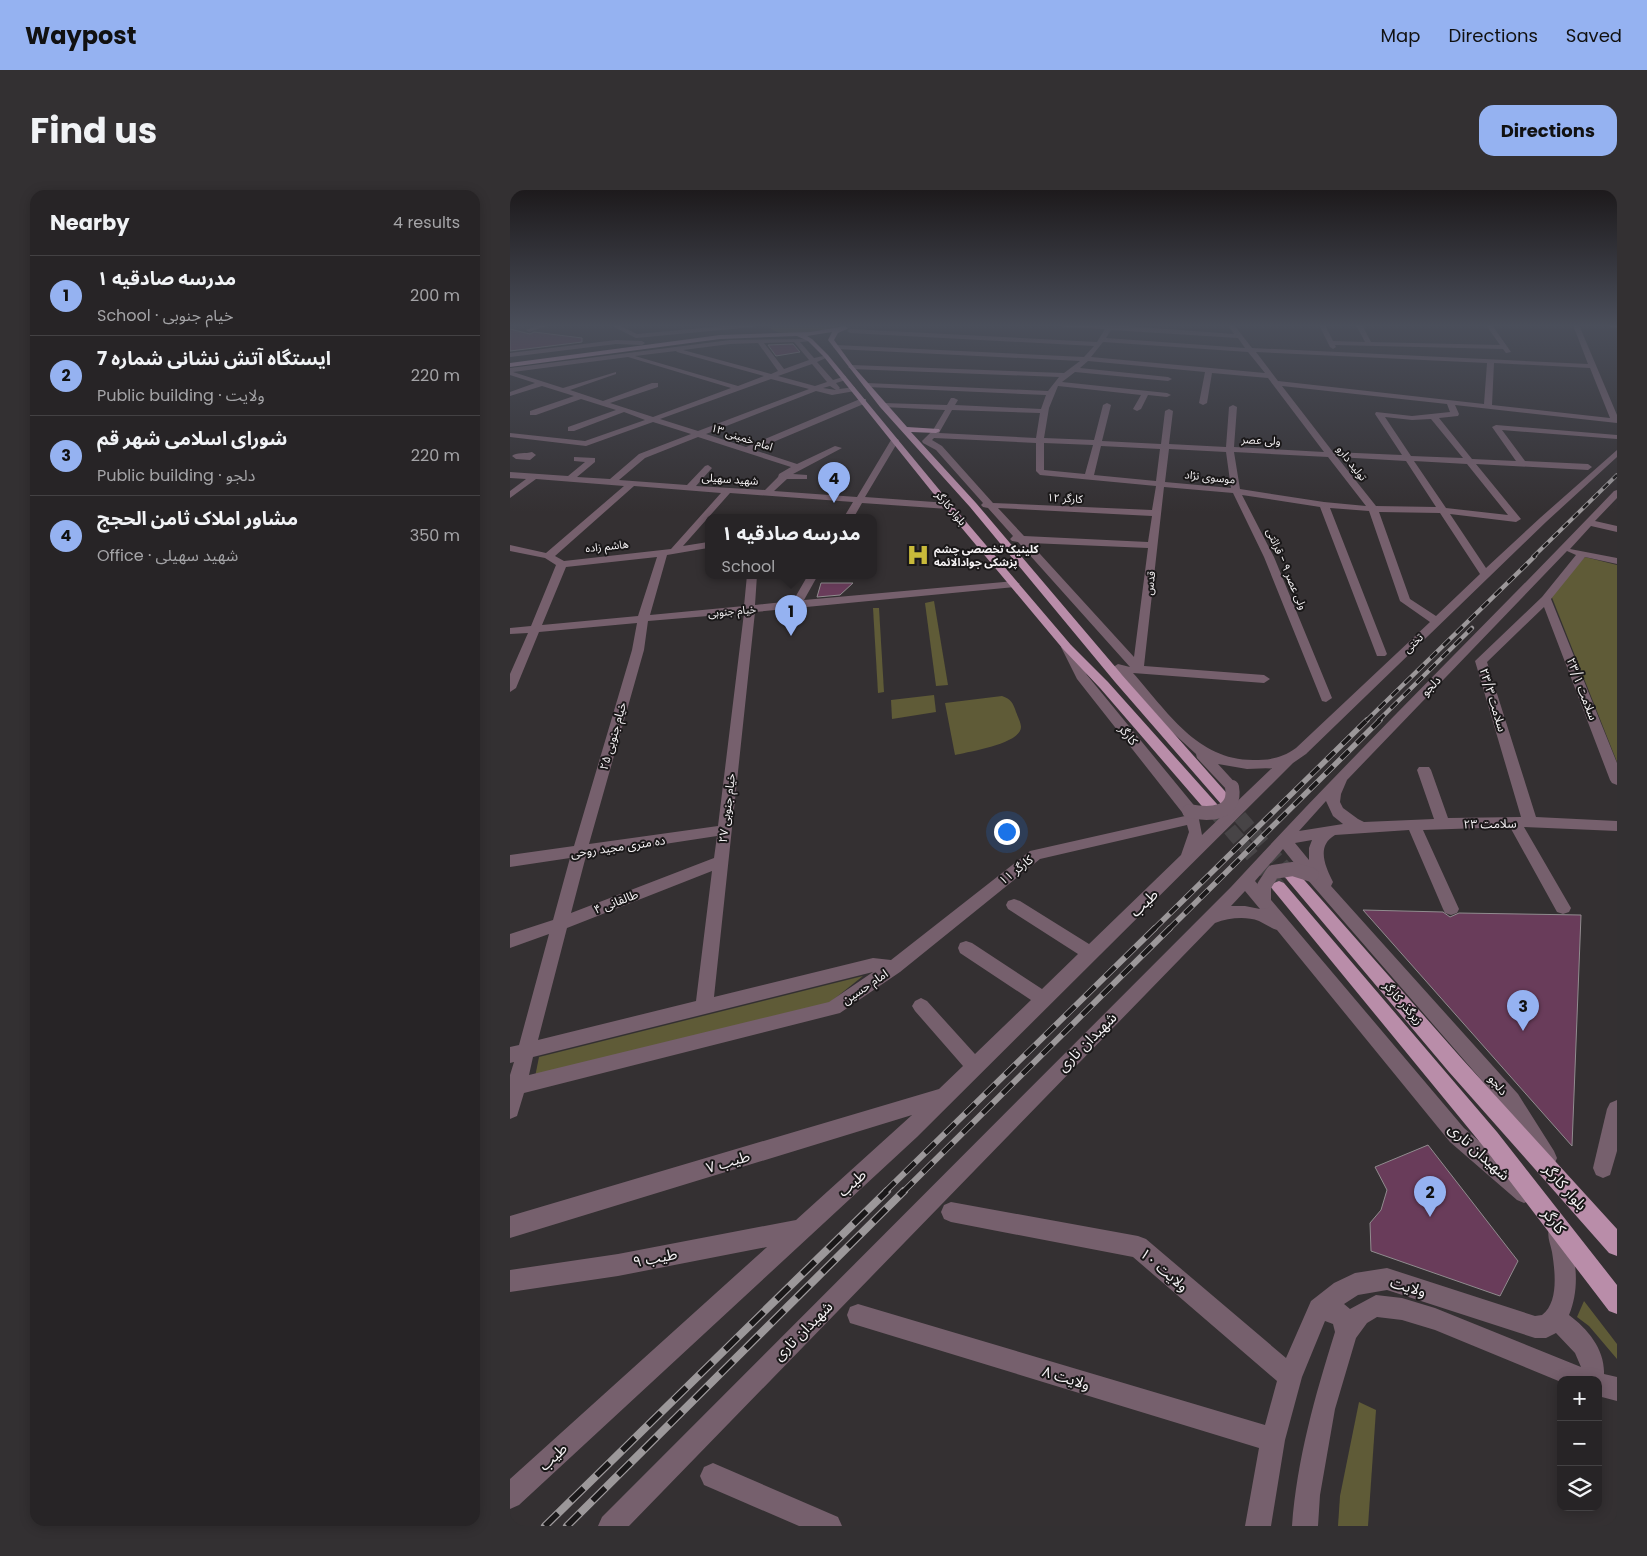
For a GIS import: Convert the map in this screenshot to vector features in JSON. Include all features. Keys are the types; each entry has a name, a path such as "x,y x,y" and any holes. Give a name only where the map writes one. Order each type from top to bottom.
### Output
{"main road":[{"name":"بلوار کارگر","path":"869,387 906,428 929,438 973,505 1106,663"},
{"name":"بلوار کارگر","path":"852,388 948,506 1067,647 1104,685 1212,808"},
{"path":"906,428 929,438"},
{"path":"1015,584 1036,579"},
{"path":"1127,673 1226,801"},
{"name":"زیرگذر کارگر","path":"1490,1139 1286,882 1512,1129"},
{"name":"بلوار کارگر","path":"1512,1129 1617,1245"},
{"name":"کارگر","path":"1490,1139 1617,1303"}],"street":[{"path":"510,394 530,387"},
{"name":"امام خمینی ۱۳","path":"555,387 796,466"},
{"path":"563,390 571,387"},
{"path":"603,403 648,387"},
{"path":"809,387 832,393 852,388"},
{"path":"612,482 642,456 818,387"},
{"path":"836,387 840,392"},
{"path":"962,387 929,438 1021,539 1127,673 1191,742 1205,753 1234,762 1272,764 1288,760"},
{"path":"1014,387 1051,393"},
{"path":"1040,440 1044,411 1055,387"},
{"path":"1090,387 1167,395"},
{"path":"1204,402 1206,387"},
{"name":"تولید دارو","path":"1279,387 1373,509 1405,601 1436,621"},
{"path":"1314,387 1414,408 1434,417 1470,461"},
{"path":"1488,406 1489,387"},
{"path":"1485,574 1379,414 1449,401 1616,421 1602,387"},
{"path":"510,435 586,444 737,388"},
{"path":"1137,409 1145,393"},
{"path":"533,413 582,396"},
{"path":"746,450 863,401"},
{"path":"1434,417 1456,414 1449,401"},
{"path":"883,405 1044,411"},
{"path":"1089,477 1107,405"},
{"name":"ولی عصر ۹ - قرائتی","path":"1233,407 1230,450 1236,491 1269,558 1326,698"},
{"path":"571,429 623,410"},
{"name":"قدس","path":"1127,673 1154,545 1159,483 1169,412"},
{"path":"1560,414 1568,432"},
{"path":"1523,464 1496,427 1617,437"},
{"name":"ولی عصر","path":"929,438 984,434 1040,440 1588,467"},
{"path":"851,514 895,440"},
{"name":"موسوی نژاد","path":"1040,440 1040,471 1043,473 1236,491 1324,505 1373,509 1442,510 1516,519 1470,461"},
{"path":"767,493 782,476 796,466 838,448"},
{"path":"802,453 816,457"},
{"name":"تختی","path":"1212,836 1288,760 1301,751 1485,574 1617,453"},
{"path":"515,458 530,457 532,455"},
{"path":"570,479 592,460 577,459"},
{"path":"690,487 708,468"},
{"name":"شهید سهیلی","path":"510,476 948,506"},
{"path":"782,476 804,477"},
{"path":"510,495 534,477"},
{"path":"548,556 633,483"},
{"path":"707,514 728,490"},
{"name":"دلجو","path":"1246,881 1343,776 1615,497"},
{"name":"کارگر ۱۲","path":"973,505 1156,514"},
{"path":"1324,505 1381,654"},
{"path":"674,551 705,516"},
{"path":"1589,523 1617,529"},
{"path":"1001,538 1154,545"},
{"name":"هاشم زاده","path":"562,564 662,553 705,546"},
{"path":"510,548 548,556 562,564 510,688"},
{"path":"1563,550 1617,562"},
{"name":"خیام جنوبی ۲۵","path":"510,1110 518,1053 561,924 579,852 638,650 643,619 662,553"},
{"name":"سلامت ۲۳/۳","path":"1523,823 1481,661 1546,598 1582,554"},
{"name":"خیام جنوبی ۲۷","path":"704,1007 747,638 752,579"},
{"path":"796,605 811,579"},
{"name":"خیام جنوبی","path":"510,631 1015,584"},
{"name":"سلامت ۲۳/۱","path":"1546,598 1617,780"},
{"name":"کارگر","path":"1067,647 1081,676 1191,815"},
{"path":"1106,663 1127,673 1264,678"},
{"name":"کارگر ۱۱","path":"894,967 1035,855 1191,815 1221,810 1228,806 1234,794 1232,786 1191,742"},
{"path":"1424,770 1443,825"},
{"path":"1343,776 1333,796 1334,803 1340,813 1356,825 1363,827"},
{"path":"1186,862 1196,832 1191,815"},
{"name":"سلامت ۲۳","path":"1284,839 1363,827 1414,825 1577,822 1617,826"},
{"path":"1523,823 1563,908"},
{"path":"1414,825 1451,909"},
{"name":"ده متری مجید روحی","path":"510,861 725,830"},
{"path":"1329,832 1318,842 1315,851 1321,875 1333,898"},
{"name":"طیب","path":"510,1496 945,1096 1212,836"},
{"name":"دلجو","path":"1284,839 1312,875 1511,1100 1569,1193"},
{"name":"طالقانی ۴","path":"510,941 561,924 721,861"},
{"path":"1264,902 1262,892 1264,884 1273,872 1293,869 1312,875"},
{"name":"شهیدان تاری","path":"612,1526 1246,881 1457,1135 1549,1215"},
{"path":"1014,905 1091,954"},
{"path":"1209,919 1222,914 1247,911 1274,921 1288,932"},
{"path":"966,948 1045,1000"},
{"name":"امام حسین","path":"518,1053 873,965 894,967"},
{"name":"امام حسین","path":"513,1087 834,1008 894,967"},
{"path":"920,1006 975,1067"},
{"name":"طیب ۷","path":"510,1227 945,1096"},
{"path":"1603,1168 1617,1110"},
{"name":"ولایت ۱۰","path":"951,1212 1138,1247 1290,1377"},
{"path":"1549,1215 1565,1258 1565,1282 1561,1308 1556,1319 1574,1332 1587,1350 1594,1368 1593,1376"},
{"name":"طیب ۹","path":"510,1281 618,1265 800,1229"},
{"path":"1387,1279 1380,1286 1381,1296 1386,1305 1391,1308"},
{"name":"ولایت","path":"1258,1526 1273,1440 1290,1377 1319,1309 1342,1291 1355,1284 1387,1279 1535,1327 1546,1326 1556,1319"},
{"name":"ولایت","path":"1304,1526 1307,1495 1323,1409 1346,1332 1359,1315 1376,1306 1435,1319 1574,1376"},
{"path":"1319,1309 1339,1312 1345,1321 1346,1332"},
{"name":"ولایت ۸","path":"858,1315 1273,1440"},
{"path":"1602,1385 1617,1389"},
{"path":"713,1476 829,1526"}],"shaded area":[{"path":"1585,557 1617,565 1617,762 1551,595"},
{"path":"934,601 948,685 936,686 925,603"},
{"path":"873,608 879,608 884,692 878,693"},
{"path":"934,695 936,712 892,719 891,700"},
{"path":"1002,696 1010,700 1014,706 1021,725 1019,733 1003,743 955,755 945,703"},
{"path":"863,976 829,1003 535,1077 539,1057"},
{"path":"1584,1301 1617,1344 1617,1359 1589,1326 1577,1317"},
{"path":"1359,1402 1376,1410 1368,1526 1338,1526 1340,1496"}],"building":[{"path":"821,583 853,583 840,595 817,597"},
{"path":"1363,910 1443,912 1450,917 1459,913 1581,915 1572,1146"},
{"path":"1428,1145 1518,1261 1500,1296 1371,1251 1370,1223 1381,1210 1387,1190 1375,1167"}],"tunnel":[{"path":"1226,801 1293,877"},
{"path":"1216,813 1279,887"}],"railway":[{"path":"1533,557 1617,475"},
{"path":"1366,721 1535,556"},
{"path":"1378,721 1472,628"},
{"path":"1154,929 1367,720"},
{"path":"1169,929 1380,720"},
{"path":"885,1192 1155,928"},
{"path":"903,1192 1170,928"},
{"path":"545,1526 887,1191"},
{"path":"567,1526 904,1191"}],"place":[{"name":"مشاور املاک ثامن الحجج","path":"834,503"},
{"name":"کلینیک تخصصی چشم پزشکی جوادالائمه","path":"918,555"},
{"name":"مدرسه صادقیه ۱","path":"791,636"},
{"name":"شورای اسلامی شهر قم","path":"1523,1031"},
{"name":"ایستگاه آتش نشانی شماره 7","path":"1430,1217"}]}
